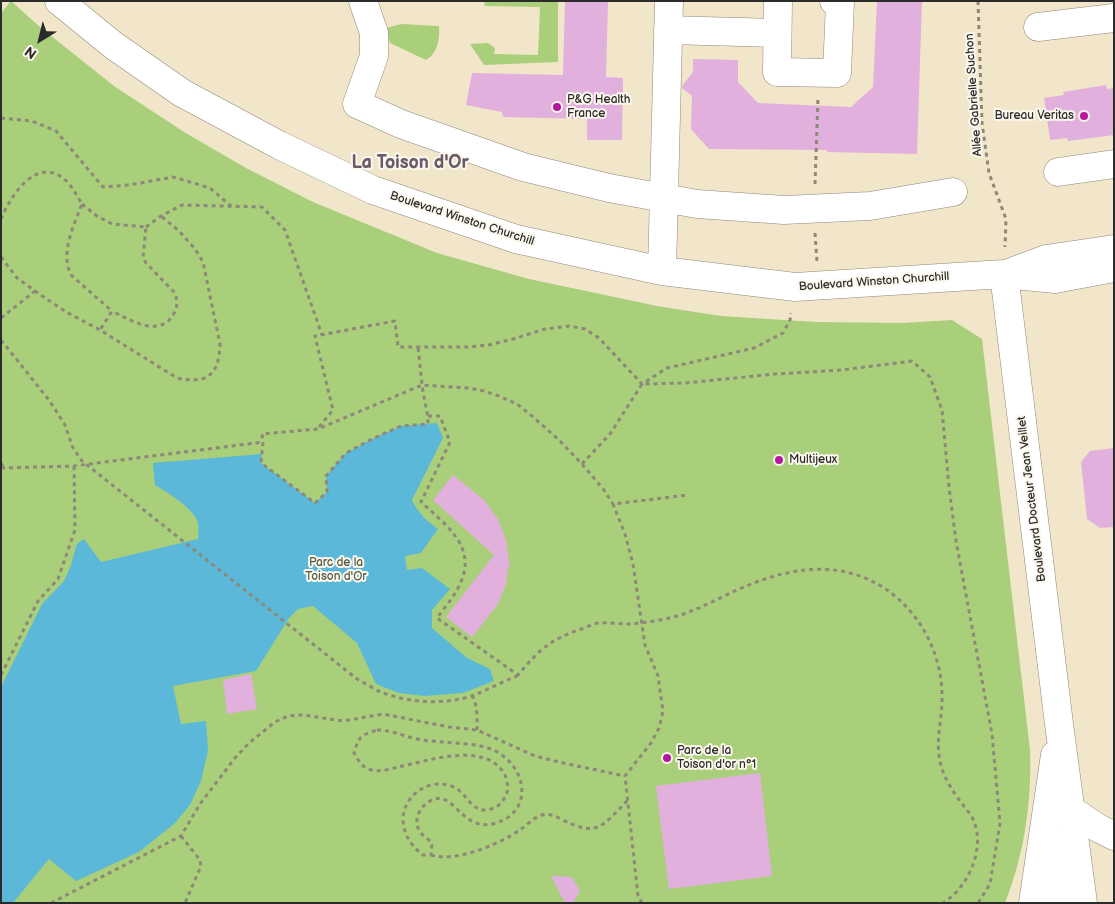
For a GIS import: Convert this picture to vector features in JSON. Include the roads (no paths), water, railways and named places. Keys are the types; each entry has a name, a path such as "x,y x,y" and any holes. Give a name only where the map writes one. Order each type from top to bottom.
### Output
{"street":[{"name":"Boulevard Winston Churchill","path":"59,1 113,45 182,93 279,145 373,190 516,239 662,271 806,286 1004,274 1054,279 1114,268"},
{"path":"363,1 374,34 374,56 357,104 401,124 523,167 609,188 697,204 784,210 870,206 953,192"},
{"path":"662,271 669,1"},
{"path":"778,1 777,72 837,73 840,2 834,1"},
{"path":"1038,27 1114,18"},
{"path":"668,30 777,33"},
{"path":"1058,172 1114,164"},
{"name":"Boulevard Winston Churchill","path":"1004,274 1046,259 1114,249"},
{"name":"Boulevard Docteur Jean Veillet","path":"1004,274 1083,903"},
{"name":"Boulevard Docteur Jean Veillet","path":"1033,903 1060,724"},
{"name":"Boulevard Docteur Jean Veillet","path":"1059,903 1067,775"},
{"path":"1072,810 1098,828 1114,836"}],"water":[{"path":"437,423 443,438 412,500 423,516 438,529 421,553 405,556 407,570 422,568 450,589 432,610 432,628 467,658 490,669 494,681 463,693 425,696 399,693 376,684 357,643 313,606 298,609 289,618 256,671 173,686 181,724 206,721 208,751 201,781 190,805 175,823 139,852 76,881 49,859 13,903 1,903 1,687 42,604 64,581 77,544 84,539 101,562 198,539 198,523 192,512 180,501 155,485 153,463 262,454 261,463 315,503 327,492 326,476 346,453 401,426"}],"place":[{"name":"P&G Health France","path":"557,107"},
{"name":"Bureau Veritas","path":"1084,116"},
{"name":"Multijeux","path":"779,460"},
{"name":"Parc de la Toison d'or n°1","path":"667,758"}],"district":[{"name":"La Toison d'Or","path":"410,163"}],"park label":[{"name":"Parc de la Toison d'Or","path":"336,570"}]}
